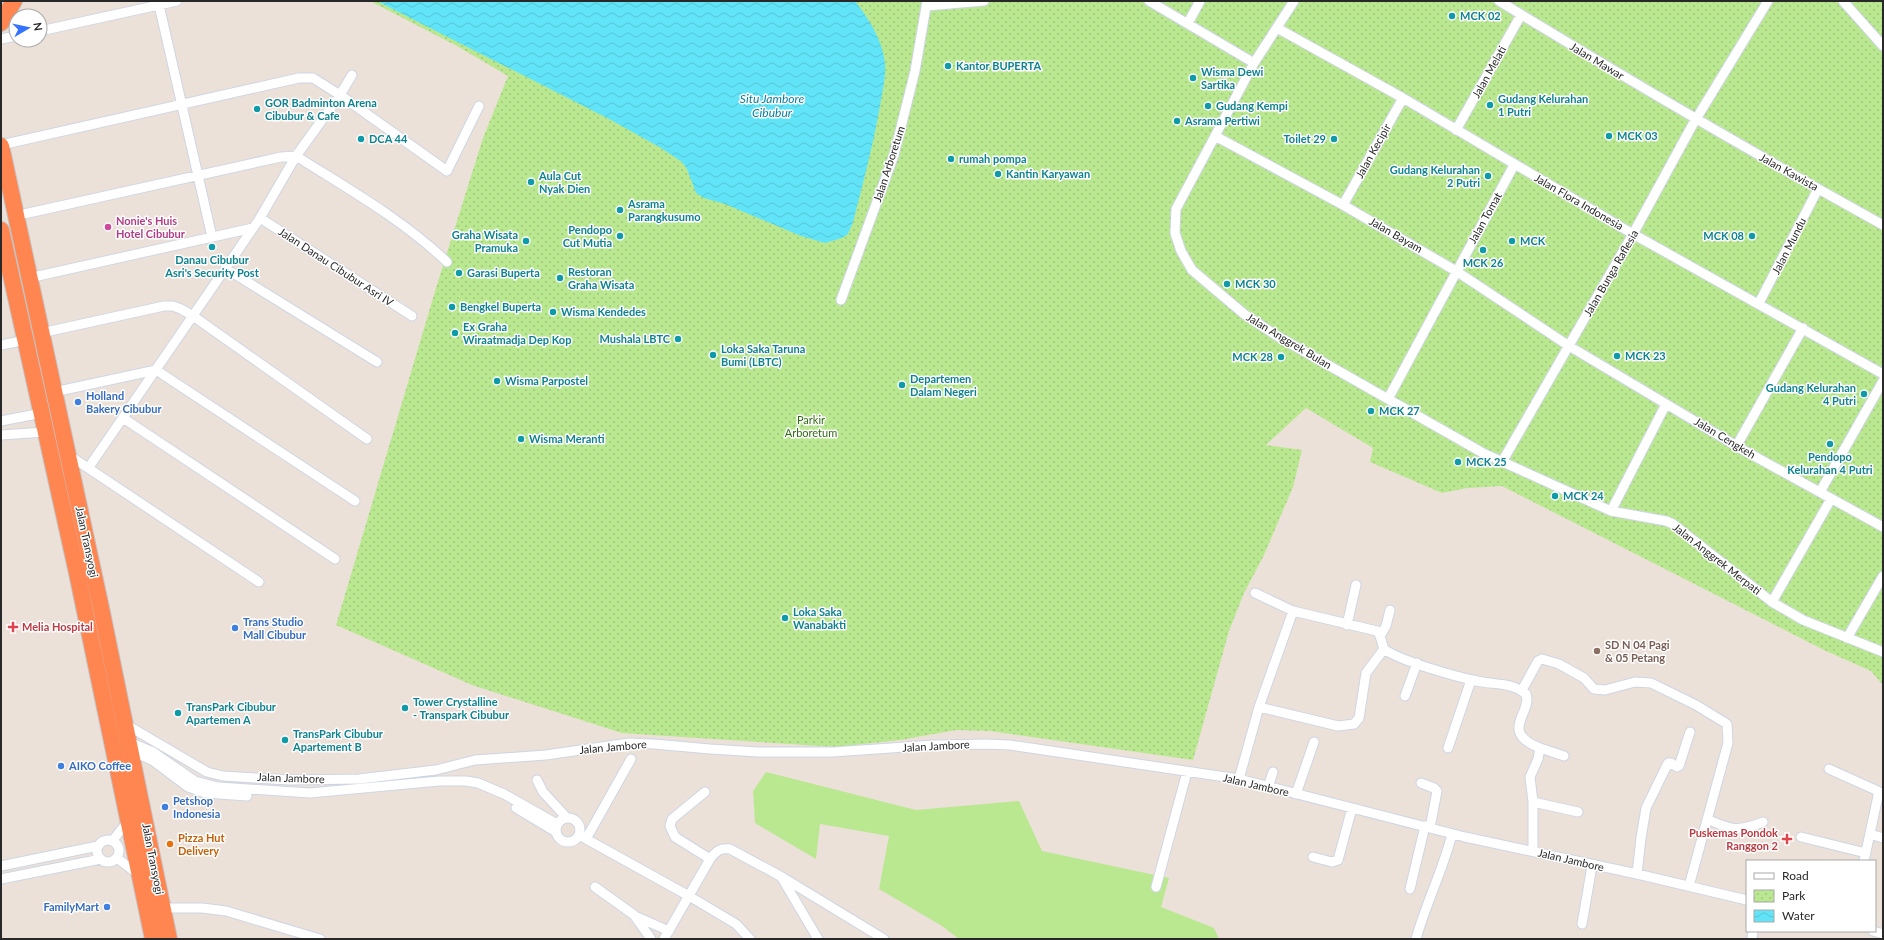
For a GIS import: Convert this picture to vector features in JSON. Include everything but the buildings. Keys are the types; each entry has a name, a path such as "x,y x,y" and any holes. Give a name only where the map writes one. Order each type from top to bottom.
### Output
{"highway":[{"path":"1,22 14,1"},
{"name":"Jalan Transyogi","path":"1,145 15,216 101,605 169,939"},
{"name":"Jalan Transyogi","path":"1,230 8,260 7,282 26,340 129,820 153,939"},
{"path":"8,260 25,258"},
{"path":"84,609 101,605"}],"street":[{"path":"48,29 177,1"},
{"path":"927,3 984,1"},
{"path":"1150,1 1188,22 1207,36 1254,63"},
{"path":"1188,22 1200,1"},
{"name":"Jalan Anggrek Bulan","path":"1294,1 1254,63 1176,209 1174,233 1185,260 1192,270 1257,324 1483,453 1502,462"},
{"name":"Jalan Mawar","path":"1499,1 1617,73 1696,118"},
{"name":"Jalan Bunga Raflesia","path":"1502,462 1570,346 1696,118 1768,1"},
{"path":"1843,1 1883,46"},
{"name":"Jalan Arboretum","path":"840,300 894,155 915,71 927,3"},
{"path":"159,5 212,237"},
{"name":"Jalan Melati","path":"1456,130 1521,15"},
{"name":"Jalan Flora Indonesia","path":"1277,28 1403,98 1633,234 1882,370"},
{"path":"89,467 260,218 296,156 352,76"},
{"path":"1,145 299,78 313,78 340,95 447,171 479,106"},
{"name":"Jalan Kecipir","path":"1343,204 1403,98"},
{"name":"Jalan Kawista","path":"1696,118 1770,163 1883,224"},
{"name":"Jalan Bayam","path":"1215,136 1343,204 1456,271 1570,346"},
{"path":"15,216 289,156 296,156 410,229 446,262"},
{"name":"Jalan Tomat","path":"1388,399 1514,165"},
{"name":"Jalan Mundu","path":"1759,303 1818,189"},
{"name":"Jalan Danau Cibubur Asri IV","path":"260,218 412,316"},
{"path":"29,278 253,228"},
{"path":"225,268 377,362"},
{"path":"41,333 164,306 177,307 193,316 367,439"},
{"path":"1737,445 1803,328"},
{"path":"1,345 26,340"},
{"name":"Jalan Cengkeh","path":"1570,346 1666,404 1831,499 1883,527"},
{"path":"54,392 156,370 355,501"},
{"path":"1820,492 1883,381"},
{"path":"1611,511 1666,404"},
{"path":"1,422 24,415 42,413"},
{"path":"24,415 29,433"},
{"path":"122,418 335,559"},
{"path":"1,435 46,432"},
{"path":"67,454 89,467 259,582"},
{"name":"Jalan Anggrek Merpati","path":"1502,462 1611,511 1666,521 1673,524 1772,602 1803,620 1883,652"},
{"path":"1772,602 1831,499"},
{"path":"1847,638 1883,576"},
{"path":"1347,625 1356,585"},
{"path":"1255,593 1293,611 1377,631 1384,649 1417,663 1471,680 1507,684 1522,690 1527,698 1521,715 1519,732 1524,739 1540,748 1564,756"},
{"path":"1380,636 1386,626 1390,610"},
{"path":"1239,779 1259,708 1293,611"},
{"path":"1259,708 1338,726 1354,724 1359,718 1366,673 1384,649"},
{"path":"1522,690 1538,661 1542,659 1559,664 1584,678 1594,689 1603,690 1635,682 1651,683 1696,705 1725,722 1728,727 1728,744 1689,886"},
{"path":"1405,696 1417,663"},
{"path":"1448,748 1471,680"},
{"name":"Jalan Jambore","path":"125,724 207,772 225,777 289,780 359,779 436,770 475,760 546,755 617,744 639,743 758,752 833,752 934,745 1000,744 1239,779 1452,834 1533,851 1592,866 1637,874 1746,900"},
{"path":"1637,874 1646,808 1668,763 1671,763 1677,767 1680,766 1690,732"},
{"path":"1296,794 1314,742"},
{"path":"130,746 153,752 192,784 206,789 254,796 308,798 439,786 465,786 484,790 556,828 559,839 566,843 582,837 631,759"},
{"path":"1533,851 1534,802 1530,777 1538,759 1540,748"},
{"path":"1801,837 1865,857 1878,791 1829,769"},
{"path":"1156,886 1186,772"},
{"path":"1268,787 1272,772"},
{"path":"537,780 543,792 567,818"},
{"path":"1410,889 1438,791 1421,783"},
{"path":"705,792 672,819 670,826 675,837 710,859"},
{"path":"1534,802 1578,812"},
{"path":"1313,857 1332,862 1338,860 1352,808"},
{"path":"556,828 561,820 567,818 573,819 578,823 582,837 689,896 736,924 750,939"},
{"path":"1707,819 1721,826 1737,830 1763,822"},
{"path":"113,840 129,820"},
{"path":"1416,939 1427,904 1445,862 1452,834"},
{"path":"1870,834 1883,838"},
{"path":"1,866 98,846 107,840 113,840 118,845 119,852 117,858 106,862 101,859 97,851 98,846"},
{"path":"595,887 634,915 667,935 710,859 718,850 730,849 782,877 884,939"},
{"path":"117,858 140,875"},
{"path":"1,879 101,859"},
{"path":"1582,924 1592,866"},
{"path":"782,877 818,939"},
{"path":"163,908 202,908 226,911 320,939"},
{"path":"634,915 651,939"}],"green space":[{"name":"Parkir Arboretum","path":"370,1 1883,1 1883,685 1871,671 1824,650 1502,486 1467,488 1442,493 1370,462 1373,448 1306,408 1266,445 1302,450 1293,487 1264,555 1244,593 1229,631 1193,760 990,731 956,730 900,740 836,747 622,733 472,685 336,625 436,288 483,138 508,76 457,46"},
{"path":"766,772 916,810 1019,801 1042,851 1169,878 1161,907 1214,928 1219,939 959,939 942,926 879,889 889,836 820,824 816,859 755,823 753,791"}],"water":[{"name":"Situ Jambore Cibubur","path":"377,1 855,1 870,23 878,39 884,55 885,69 883,91 871,150 853,222 848,234 842,238 825,243 801,236 725,204 704,198 696,193 687,169 682,162 661,148 611,120"}],"place":[{"name":"MCK 02","path":"1452,16"},
{"name":"Kantor BUPERTA","path":"948,66"},
{"name":"Wisma Dewi Sartika","path":"1193,78"},
{"name":"Gudang Kelurahan 1 Putri","path":"1490,105"},
{"name":"Gudang Kempi","path":"1208,106"},
{"name":"GOR Badminton Arena Cibubur & Cafe","path":"257,109"},
{"name":"Asrama Pertiwi","path":"1177,121"},
{"name":"MCK 03","path":"1609,136"},
{"name":"DCA 44","path":"361,139"},
{"name":"Toilet 29","path":"1334,139"},
{"name":"rumah pompa","path":"951,159"},
{"name":"Kantin Karyawan","path":"998,174"},
{"name":"Gudang Kelurahan 2 Putri","path":"1488,176"},
{"name":"Aula Cut Nyak Dien","path":"531,182"},
{"name":"Asrama Parangkusumo","path":"620,210"},
{"name":"Nonie's Huis Hotel Cibubur","path":"108,227"},
{"name":"Pendopo Cut Mutia","path":"620,236"},
{"name":"MCK 08","path":"1752,236"},
{"name":"Graha Wisata Pramuka","path":"526,241"},
{"name":"MCK","path":"1512,241"},
{"name":"Danau Cibubur Asri's Security Post","path":"212,247"},
{"name":"MCK 26","path":"1483,250"},
{"name":"Garasi Buperta","path":"459,273"},
{"name":"Restoran Graha Wisata","path":"560,278"},
{"name":"MCK 30","path":"1227,284"},
{"name":"Bengkel Buperta","path":"452,307"},
{"name":"Wisma Kendedes","path":"553,312"},
{"name":"Ex Graha Wiraatmadja Dep Kop","path":"455,333"},
{"name":"Mushala LBTC","path":"678,339"},
{"name":"Loka Saka Taruna Bumi (LBTC)","path":"713,355"},
{"name":"MCK 23","path":"1617,356"},
{"name":"MCK 28","path":"1281,357"},
{"name":"Wisma Parpostel","path":"497,381"},
{"name":"Departemen Dalam Negeri","path":"902,385"},
{"name":"Gudang Kelurahan 4 Putri","path":"1864,394"},
{"name":"Holland Bakery Cibubur","path":"78,402"},
{"name":"MCK 27","path":"1371,411"},
{"name":"Wisma Meranti","path":"521,439"},
{"name":"Pendopo Kelurahan 4 Putri","path":"1830,444"},
{"name":"MCK 25","path":"1458,462"},
{"name":"MCK 24","path":"1555,496"},
{"name":"Loka Saka Wanabakti","path":"785,618"},
{"name":"Melia Hospital","path":"13,627"},
{"name":"Trans Studio Mall Cibubur","path":"235,628"},
{"name":"SD N 04 Pagi & 05 Petang","path":"1597,651"},
{"name":"Tower Crystalline - Transpark Cibubur","path":"405,708"},
{"name":"TransPark Cibubur Apartemen A","path":"178,713"},
{"name":"TransPark Cibubur Apartement B","path":"285,740"},
{"name":"AIKO Coffee","path":"61,766"},
{"name":"Petshop Indonesia","path":"165,807"},
{"name":"Puskemas Pondok Ranggon 2","path":"1787,839"},
{"name":"Pizza Hut Delivery","path":"170,844"},
{"name":"FamilyMart","path":"107,907"}]}
